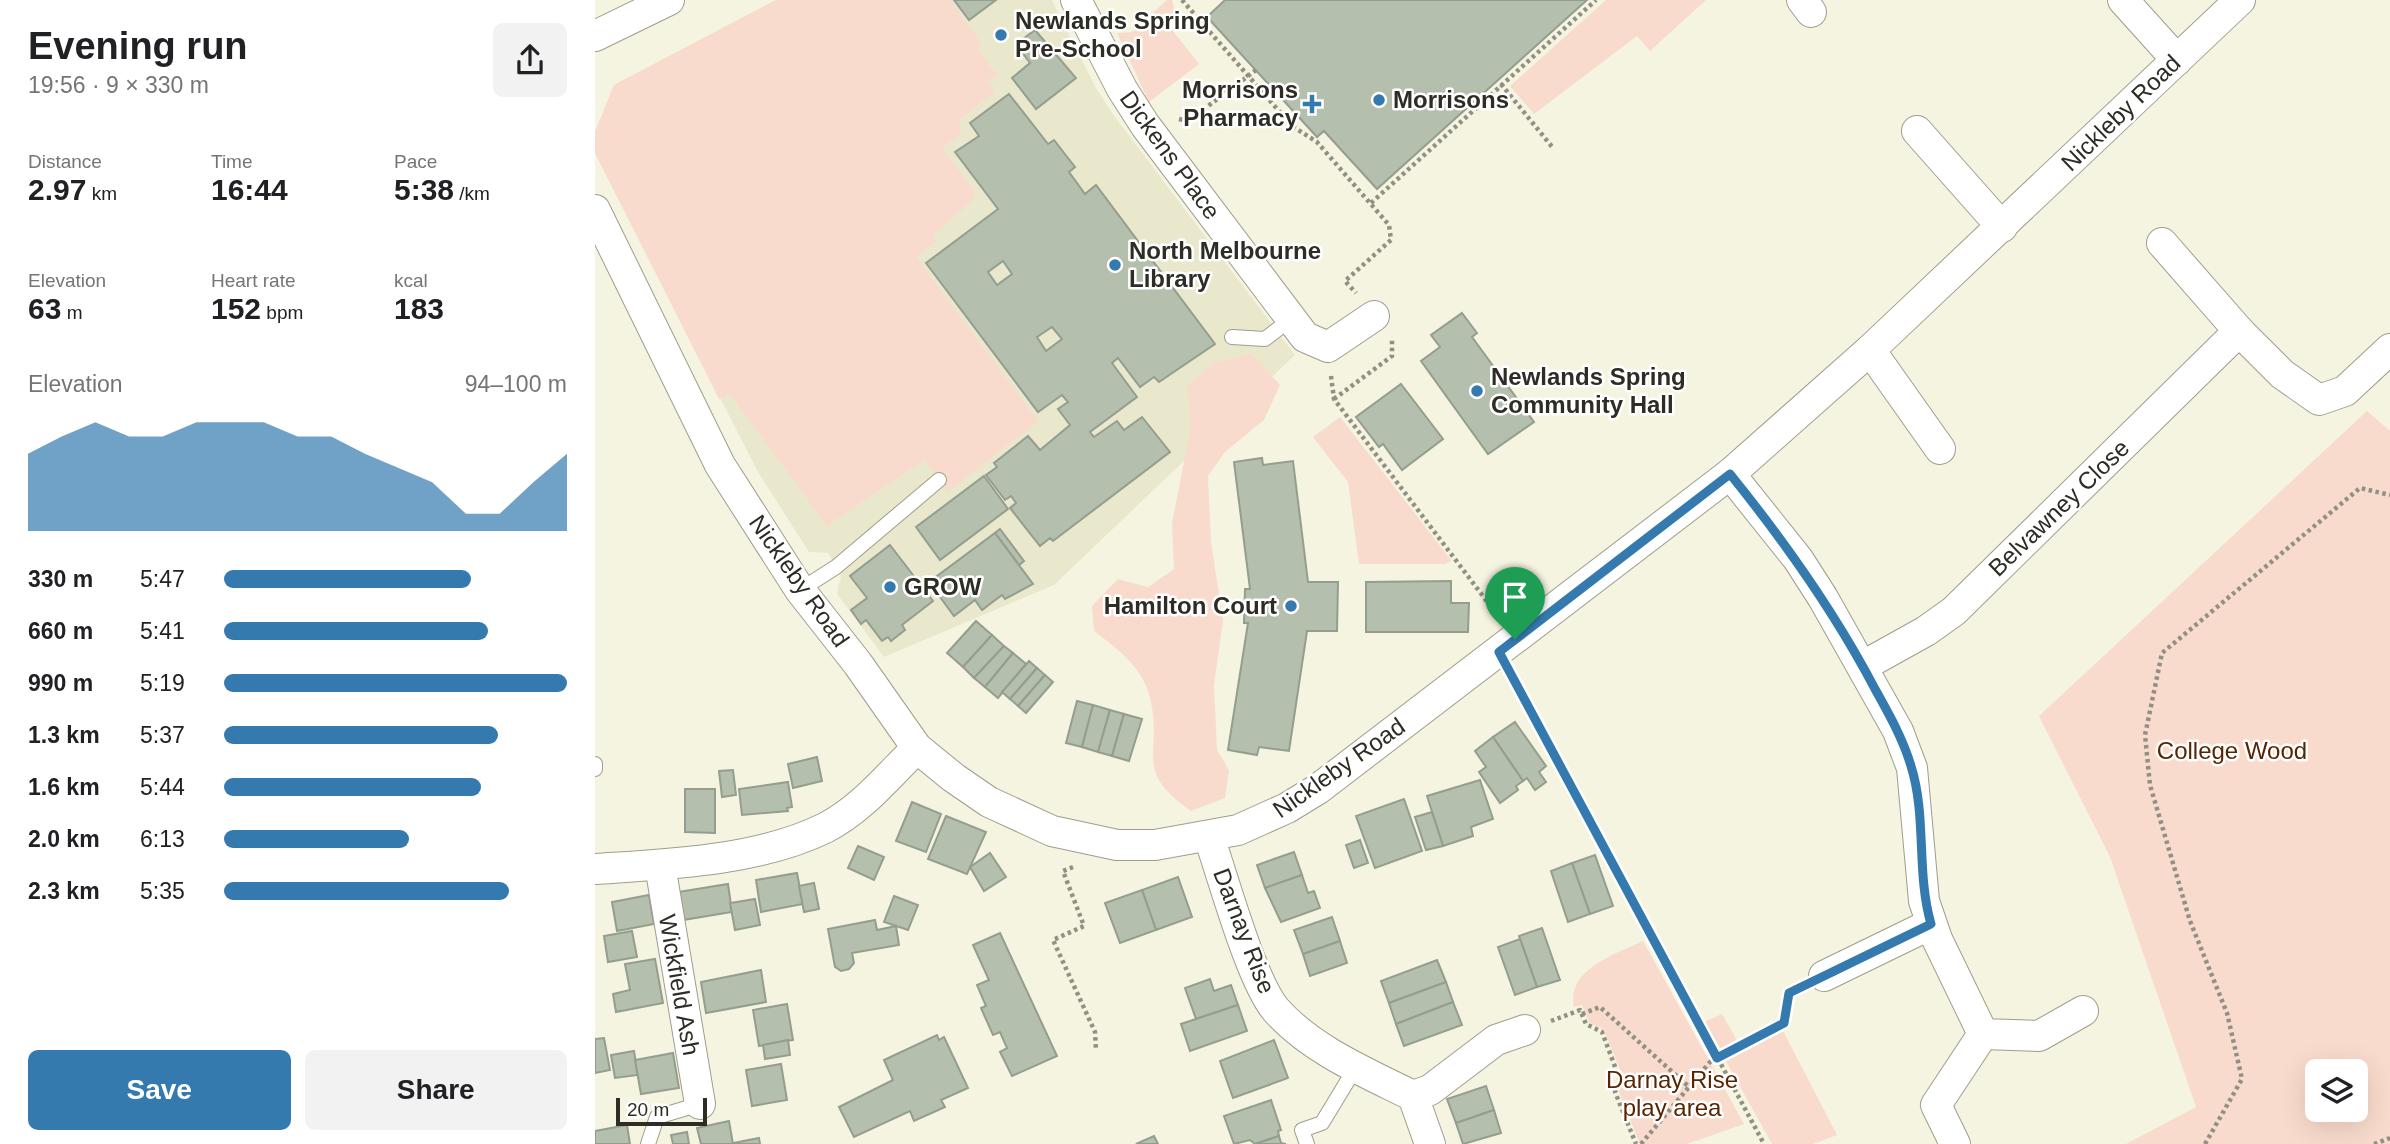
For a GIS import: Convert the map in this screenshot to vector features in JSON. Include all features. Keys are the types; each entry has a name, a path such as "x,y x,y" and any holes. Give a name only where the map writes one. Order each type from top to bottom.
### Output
{"street":[{"path":"595,36 669,0"},
{"name":"Dickens Place","path":"1076,0 1117,80 1145,125 1305,337 1328,347 1374,316"},
{"path":"2123,0 2177,60"},
{"name":"Nickleby Road","path":"595,210 606,262 720,465 800,590 858,664 917,748 989,802 1052,831 1117,845 1155,845 1209,837 1262,820 1318,789 1730,474 1870,350 2240,0"},
{"path":"1917,131 2002,227"},
{"path":"2162,243 2239,331 2282,374 2319,400 2345,391 2390,349"},
{"name":"Belvawney Close","path":"1863,666 1917,637 1954,611 2239,331"},
{"path":"1870,350 1940,449"},
{"path":"1730,474 1798,559 1863,666 1898,731 1912,768 1921,879 1931,924 1983,1034"},
{"path":"595,869 660,865 783,844 826,827 861,804 917,748"},
{"name":"Darnay Rise","path":"1209,837 1260,982 1275,1009 1293,1027 1356,1067 1413,1096"},
{"name":"Wickfield Ash","path":"660,865 700,1104"},
{"path":"1823,976 1931,924"},
{"path":"1983,1034 2039,1036 2083,1011"},
{"path":"1430,1144 1413,1096 1430,1090 1496,1040 1525,1030"},
{"path":"1955,1144 1936,1105 1983,1034"}],"lane":[{"path":"1232,337 1265,339 1291,319"},
{"path":"800,590 836,566 939,480"},
{"path":"1307,1144 1302,1130 1322,1123 1356,1067"},
{"path":"648,1144 657,1117 700,1104"}],"path":[{"path":"1182,0 1292,126 1317,142 1389,225 1391,240 1345,281 1393,340 1392,356 1334,399 1507,646 1717,1058 1764,1144"},
{"path":"1371,203 1596,0"},
{"path":"1145,125 1160,114 1188,121 1256,70"},
{"path":"1501,84 1553,148"},
{"path":"2206,1144 2242,1079 2227,1013 2190,921 2150,785 2145,735 2162,653 2360,488 2390,495"},
{"path":"1080,839 1080,865 1063,871 1084,926 1053,940 1095,1032 1096,1051"},
{"path":"1525,1030 1580,1010 1586,1024 1602,1032 1620,1080 1615,1092 1639,1144 1688,1086 1717,1058 1784,1023 1789,993 1823,976"},
{"path":"1582,1014 1600,1007 1688,1086"},
{"path":"2374,1144 2390,1138"}],"shaded area":[{"path":"776,0 1052,0 1096,88 1112,113 1295,355 1054,585 884,657 837,594 841,576 828,553 809,552 758,472 595,153 595,132 614,85"}],"green space":[{"path":"776,0 950,0 982,44 977,48 997,75 987,82 995,92 960,119 960,135 942,148 975,192 971,202 933,235 936,241 916,257 1038,421 948,492 924,460 827,526 730,394 719,399 595,153 595,132 614,85"},
{"path":"1167,0 1172,0 1175,12 1165,21 1199,64 1149,102 1117,33 1132,32"},
{"path":"1606,0 1706,0 1650,51 1637,36 1534,114 1510,86"},
{"path":"1251,354 1280,385 1264,420 1225,452 1208,476 1211,542 1223,620 1214,685 1217,750 1229,770 1225,798 1191,811 1173,797 1156,773 1148,690 1130,661 1094,631 1092,606 1118,579 1148,587 1174,569 1172,524 1191,425 1187,386 1214,363"},
{"name":"College Wood","path":"2367,411 2390,431 2390,1144 2126,1144 2196,1107 2110,857 2039,716"},
{"path":"1340,417 1451,561 1445,564 1359,564 1348,482 1313,437"},
{"name":"Darnay Rise play area","path":"1643,941 1744,1124 1687,1144 1640,1144 1619,1092 1624,1080 1604,1030 1589,1022 1582,1005 1574,1007 1574,994 1578,982 1595,965"},
{"path":"1722,1014 1742,1049 1782,1029 1837,1135 1813,1144 1772,1144 1704,1022"}],"building":[{"path":"954,0 996,0 969,20"},
{"name":"Morrisons","path":"1225,0 1587,0 1377,189 1324,131 1317,137 1207,17"},
{"path":"1035,30 1076,78 1036,109 1012,78 1030,63 1016,44"},
{"path":"1009,94 1048,144 1054,140 1075,167 1069,172 1085,194 1096,185 1215,344 1159,382 1154,377 1140,387 1118,358 1112,363 1137,397 1090,432 1094,437 1117,421 1124,430 1142,417 1170,452 1053,541 1050,538 1040,546 1010,508 1016,503 1011,496 1005,500 986,475 997,467 994,463 1028,436 1040,450 1070,425 1058,409 1068,402 1062,395 1038,412 926,263 998,209 955,152 979,136 970,123","holes":["1003,261 1012,274 997,285 988,272","1052,327 1062,339 1046,351 1037,337"]},
{"name":"Newlands Spring Community Hall","path":"1462,313 1477,333 1472,337 1534,422 1488,454 1421,361 1440,347 1431,335"},
{"path":"1401,384 1443,439 1402,470 1383,444 1379,447 1356,417"},
{"name":"Hamilton Court","path":"1262,458 1263,465 1293,461 1308,582 1338,582 1337,631 1307,631 1289,751 1259,747 1257,755 1228,750 1248,623 1244,623 1245,589 1250,589 1234,462"},
{"path":"984,476 1008,509 940,560 916,527"},
{"path":"1000,529 1024,561 1019,565 995,533"},
{"path":"995,533 1033,584 1005,599 1002,595 982,610 975,600 954,616 929,582"},
{"name":"GROW","path":"890,545 933,601 902,625 905,630 891,641 888,637 882,641 866,620 861,624 851,610 867,598 850,576"},
{"path":"1451,581 1451,603 1469,603 1468,632 1366,632 1366,582"},
{"path":"976,621 992,635 963,667 947,653"},
{"path":"992,635 1004,646 974,678 963,667"},
{"path":"1004,646 1013,653 985,687 974,678"},
{"path":"1013,653 1026,664 998,698 985,687"},
{"path":"1029,661 1037,668 1010,699 1002,692"},
{"path":"1037,668 1045,675 1018,706 1010,699"},
{"path":"1045,675 1053,682 1026,713 1018,706"},
{"path":"1077,701 1093,705 1082,747 1066,743"},
{"path":"1093,705 1110,710 1098,752 1082,747"},
{"path":"1110,710 1124,714 1112,756 1098,752"},
{"path":"1124,714 1142,719 1129,761 1112,756"},
{"path":"1515,722 1546,766 1539,772 1546,782 1535,790 1527,778 1523,781 1493,737"},
{"path":"1493,737 1523,781 1516,786 1518,790 1500,803 1479,772 1486,767 1475,751"},
{"path":"817,757 822,781 793,788 788,764"},
{"path":"733,770 736,795 722,797 719,771"},
{"path":"1480,780 1493,819 1471,827 1473,836 1443,846 1427,796"},
{"path":"788,782 792,807 787,808 788,811 742,815 739,789"},
{"path":"685,789 715,789 715,833 685,832"},
{"path":"1404,799 1422,851 1375,868 1356,816"},
{"path":"912,802 941,814 926,852 896,841"},
{"path":"1432,812 1443,846 1426,850 1415,817"},
{"path":"946,816 986,832 967,874 928,859"},
{"path":"1360,840 1368,863 1354,868 1346,845"},
{"path":"858,846 884,857 874,880 848,868"},
{"path":"1294,852 1302,875 1265,888 1257,865"},
{"path":"990,853 1006,877 984,891 970,867"},
{"path":"1595,855 1613,906 1590,914 1572,863"},
{"path":"1572,863 1590,914 1568,922 1551,871"},
{"path":"797,873 803,904 761,912 756,880"},
{"path":"1302,875 1308,893 1314,891 1320,908 1281,922 1265,888"},
{"path":"1178,877 1192,917 1156,930 1142,890"},
{"path":"814,883 819,909 804,912 799,886"},
{"path":"728,884 732,912 683,920 678,892"},
{"path":"1142,890 1156,930 1120,943 1105,903"},
{"path":"649,895 654,924 617,931 612,902"},
{"path":"894,896 918,905 908,930 884,922"},
{"path":"755,899 760,925 735,930 730,903"},
{"path":"1332,917 1340,941 1303,954 1294,930"},
{"path":"875,920 877,930 896,926 899,945 852,953 854,963 849,969 841,971 835,967 828,929"},
{"path":"1542,928 1560,980 1537,987 1519,936"},
{"path":"632,931 637,957 608,962 604,936"},
{"path":"1000,933 1057,1056 1012,1076 1000,1052 1007,1048 1000,1032 993,1035 981,1008 986,1006 977,985 989,980 973,945"},
{"path":"1520,939 1537,987 1515,995 1498,947"},
{"path":"1340,941 1347,963 1310,976 1303,954"},
{"path":"655,959 663,1003 616,1012 613,994 630,990 625,964"},
{"path":"1437,960 1446,982 1389,1003 1381,981"},
{"path":"761,970 766,1002 706,1013 701,982"},
{"path":"1210,979 1214,991 1231,985 1238,1005 1196,1019 1185,988"},
{"path":"1446,982 1453,1002 1396,1024 1389,1003"},
{"path":"1453,1002 1462,1025 1404,1046 1396,1024"},
{"path":"787,1004 793,1040 759,1046 753,1010"},
{"path":"1238,1005 1247,1031 1190,1051 1181,1024"},
{"path":"937,1035 939,1040 944,1037 968,1088 941,1100 945,1107 914,1121 910,1111 854,1137 839,1107 893,1080 884,1060"},
{"path":"604,1038 610,1070 595,1073 595,1039"},
{"path":"788,1040 790,1055 765,1059 763,1045"},
{"path":"1274,1040 1288,1078 1233,1098 1220,1061"},
{"path":"634,1051 638,1075 615,1078 611,1055"},
{"path":"673,1053 679,1088 641,1094 635,1060"},
{"path":"781,1064 787,1100 752,1106 746,1070"},
{"path":"1486,1086 1494,1110 1456,1123 1447,1099"},
{"path":"1271,1100 1281,1130 1278,1131 1279,1136 1255,1144 1250,1140 1234,1144 1224,1116"},
{"path":"1494,1110 1501,1133 1463,1144 1456,1123"},
{"path":"729,1121 733,1144 701,1144 697,1128"},
{"path":"627,1125 630,1144 595,1144 595,1131"},
{"path":"687,1132 689,1144 673,1144 671,1135"},
{"path":"1154,1136 1158,1144 1136,1144"},
{"path":"1279,1136 1281,1143 1286,1144 1255,1144"},
{"path":"759,1138 760,1144 733,1144 733,1143"}],"place":[{"name":"Newlands Spring Pre-School","path":"1001,35"},
{"name":"Morrisons","path":"1379,100"},
{"name":"Morrisons Pharmacy","path":"1312,104"},
{"name":"North Melbourne Library","path":"1115,265"},
{"name":"Newlands Spring Community Hall","path":"1477,391"},
{"name":"GROW","path":"890,587"},
{"name":"Hamilton Court","path":"1291,606"}],"route":[{"path":"1730,474 1798,559 1863,666 1898,731 1912,768 1921,879 1931,924 1789,993 1784,1023 1717,1058 1499,652 1515,639 1674,514 1730,474"}]}
